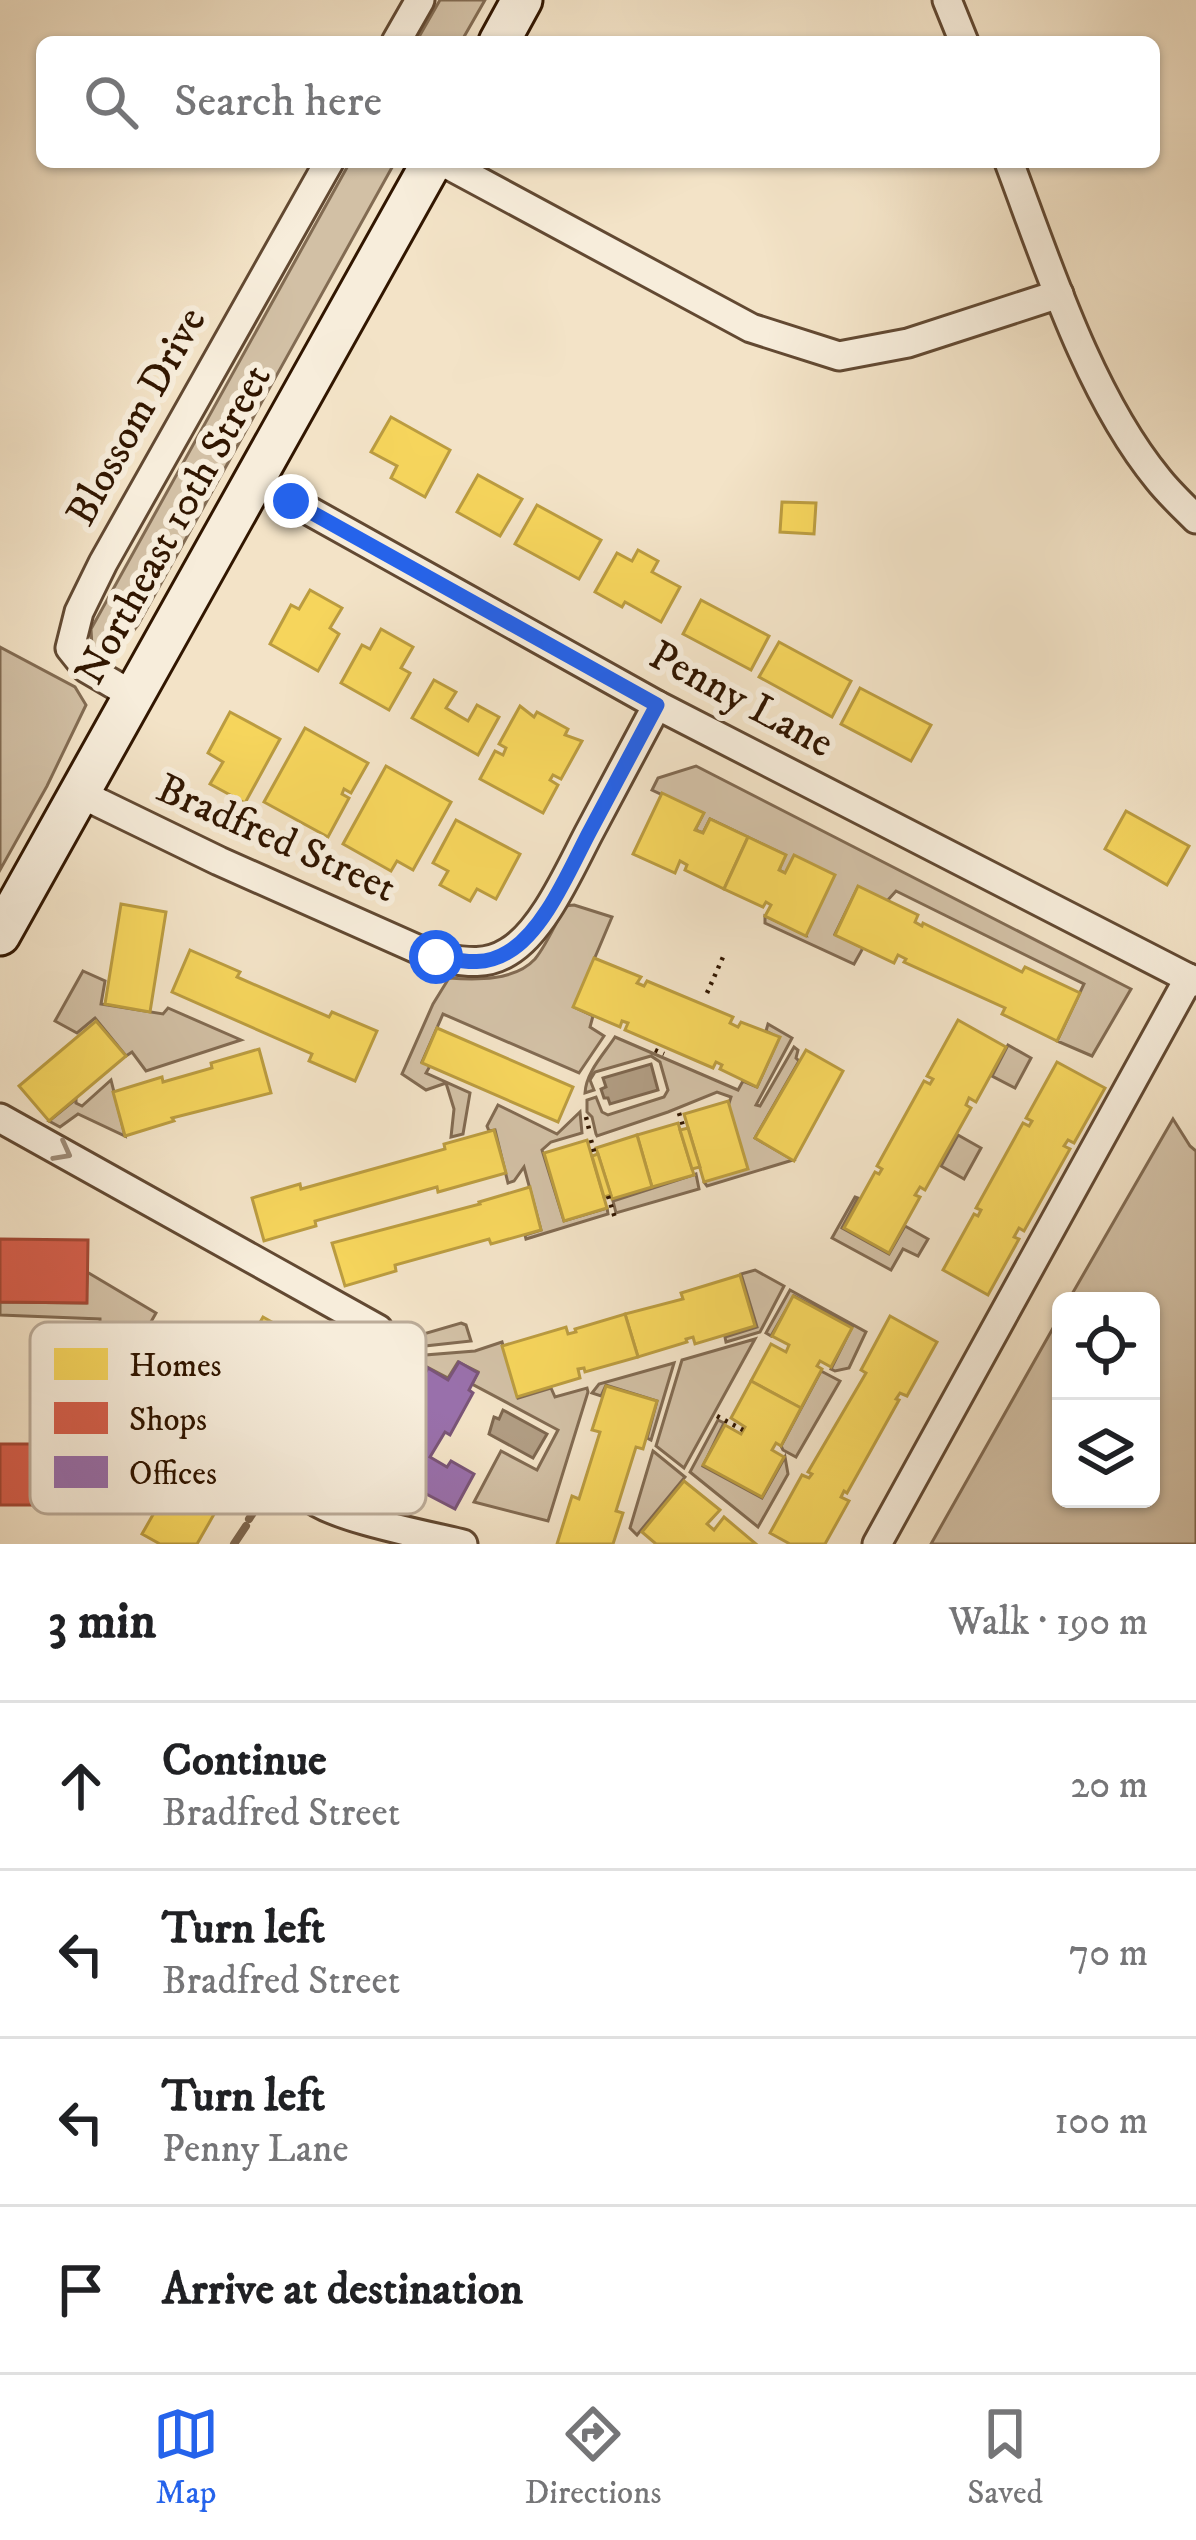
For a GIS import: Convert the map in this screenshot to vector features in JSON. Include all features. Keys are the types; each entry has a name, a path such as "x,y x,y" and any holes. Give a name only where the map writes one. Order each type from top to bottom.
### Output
{"main road":[{"path":"502,36 523,0"},
{"name":"Northeast 10th Street","path":"0,935 429,168"}],"street":[{"path":"399,36 420,0"},
{"path":"947,0 962,36"},
{"name":"Blossom Drive","path":"134,696 86,668 70,648 79,612 326,168"},
{"path":"454,168 751,328 839,356 908,343 1059,294"},
{"path":"1012,168 1059,294 1111,408 1157,478 1196,519"},
{"name":"Penny Lane","path":"254,480 657,705 1192,980"},
{"name":"Bradfred Street","path":"79,793 436,957 489,961 520,944 538,922 657,705"},
{"path":"877,1544 1192,980"},
{"path":"0,1118 366,1322"},
{"path":"346,1514 463,1544"}],"path":[{"path":"707,993 723,957"},
{"path":"655,1050 664,1054"},
{"path":"679,1113 684,1129"},
{"path":"586,1117 589,1129"},
{"path":"591,1139 595,1155"},
{"path":"608,1196 615,1218"},
{"path":"717,1416 743,1430"}],"shaded area":[{"path":"440,0 485,0 464,36 419,36"},
{"path":"347,168 392,168 138,625 117,652 100,653 92,647 91,629"},
{"path":"0,647 75,687 86,705 0,870"},
{"path":"696,766 1131,989 1092,1056 1057,1041 1084,984 896,891 887,901 858,887 835,934 863,948 854,964 765,923 765,916 806,935 785,873 779,870 785,855 710,819 703,833 695,830 703,814 652,790 658,778"},
{"path":"565,906 612,917 574,1007 593,1016 590,1027 604,1036 579,1073 443,1014 422,1062 430,1066 426,1073 470,1093 463,1134 451,1137 454,1109 446,1083 426,1090 402,1074 433,1004 449,978 495,978 527,966"},
{"path":"83,971 105,981 101,1004 163,1014 168,1008 241,1040 146,1071 132,1052 126,1056 95,1018 77,1033 55,1021"},
{"path":"768,1024 792,1038 756,1105 760,1106 794,1047 799,1061 755,1138 793,1160 707,1186 704,1182 731,1097 717,1092 597,1136 587,1100 596,1097 608,1115 664,1097 668,1090 660,1062 651,1056 595,1072 590,1080 594,1090 585,1093 592,1071 615,1037 738,1090 743,1081 757,1087 779,1038 766,1031"},
{"path":"1008,1045 1031,1058 1015,1088 992,1076"},
{"path":"651,1064 658,1090 610,1104 604,1098 603,1078"},
{"path":"111,1080 125,1136 78,1114 60,1127 49,1121 76,1099 82,1106"},
{"path":"498,1105 557,1134 580,1112 582,1133 551,1142 542,1150 564,1221 607,1208 608,1214 526,1239 525,1235 541,1230 524,1167 508,1183 495,1130 487,1126"},
{"path":"1173,1119 1196,1151 1196,1544 931,1544 1052,1330 1052,1508 1160,1508 1160,1292 1073,1292"},
{"path":"958,1135 981,1148 964,1179 941,1166"},
{"path":"696,1174 699,1189 616,1213 613,1201"},
{"path":"855,1197 842,1228 889,1254 905,1226 928,1239 918,1256 903,1249 891,1270 832,1238"},
{"path":"755,1270 784,1286 760,1332 726,1342 725,1337 757,1327 741,1274"},
{"path":"87,1272 156,1313 151,1322 0,1315 0,1302 86,1303"},
{"path":"790,1290 866,1332 849,1368 831,1369 852,1327 794,1296 771,1336 766,1333"},
{"path":"461,1323 471,1341 426,1346 426,1333"},
{"path":"755,1339 684,1468 656,1446 682,1360"},
{"path":"502,1342 518,1398 551,1388 555,1397 587,1388 548,1521 474,1502 501,1451 537,1470 558,1430 472,1384 478,1372 458,1362 448,1378 426,1366 426,1355 475,1351"},
{"path":"674,1363 651,1440 647,1438 657,1401 606,1385 601,1396 592,1393 599,1384"},
{"path":"821,1371 840,1381 796,1457 781,1446"},
{"path":"503,1410 547,1434 533,1458 489,1434 494,1417 499,1419"},
{"path":"718,1420 724,1423 703,1466 762,1498 785,1457 788,1474 758,1527 690,1472"},
{"path":"653,1451 685,1477 637,1535 630,1528"}],"building: Homes":[{"path":"391,417 450,450 425,497 391,478 397,466 371,452"},
{"path":"478,475 522,499 500,536 457,512"},
{"path":"782,502 816,503 814,534 780,532"},
{"path":"537,505 601,540 579,579 515,544"},
{"path":"638,550 658,561 652,572 680,587 661,622 595,592 617,553 632,561"},
{"path":"310,590 342,608 330,628 339,634 318,671 270,644 291,605 299,609"},
{"path":"701,600 769,636 751,670 683,634"},
{"path":"381,629 413,647 401,668 410,673 389,710 341,683 362,645 370,649"},
{"path":"779,642 851,681 832,717 759,677"},
{"path":"434,680 456,692 446,708 468,721 477,705 499,717 478,755 412,718"},
{"path":"860,688 931,725 911,761 841,724"},
{"path":"520,706 582,741 561,779 553,775 550,780 558,785 543,813 480,779 495,751 503,755 506,748 499,744"},
{"path":"230,712 280,739 245,803 210,784 223,762 208,753"},
{"path":"305,728 368,763 351,793 344,789 342,794 349,798 328,837 264,802"},
{"path":"386,766 451,802 413,870 397,861 391,871 343,844"},
{"path":"662,793 704,813 695,830 703,833 710,819 748,837 724,889 685,870 687,865 680,861 675,873 633,854"},
{"path":"1126,811 1189,846 1167,885 1105,849"},
{"path":"456,820 520,854 496,899 477,889 470,901 440,885 448,871 433,863"},
{"path":"748,837 786,855 779,870 785,873 794,855 835,875 806,936 765,916 771,905 766,902 763,907 724,889"},
{"path":"858,886 918,915 915,922 922,926 1080,993 1057,1041 1002,1014 1005,1008 904,962 898,955 894,963 835,935"},
{"path":"121,904 166,912 150,1012 105,1004"},
{"path":"190,950 240,972 237,977 329,1017 332,1012 377,1031 355,1081 309,1061 312,1054 172,992"},
{"path":"594,958 641,977 637,983 644,986 647,981 733,1017 730,1023 738,1027 741,1022 780,1037 757,1087 720,1069 722,1065 716,1062 713,1068 625,1030 628,1023 622,1021 620,1027 573,1007"},
{"path":"958,1020 1006,1047 976,1102 969,1098 966,1105 971,1108 925,1190 920,1187 915,1195 920,1197 889,1253 844,1228 875,1172 882,1169 877,1166 924,1081 930,1084 933,1079 927,1076"},
{"path":"96,1021 126,1056 49,1121 19,1086"},
{"path":"437,1028 573,1087 558,1122 422,1063"},
{"path":"259,1049 271,1093 172,1118 174,1121 125,1136 113,1092 212,1068 211,1063"},
{"path":"806,1050 843,1071 794,1161 755,1138"},
{"path":"1057,1062 1105,1088 1074,1143 1068,1140 1064,1146 1070,1149 1024,1231 1019,1228 1014,1237 1019,1239 988,1295 943,1270 974,1214 978,1216 981,1210 976,1208 1023,1123 1029,1126 1032,1121 1026,1118"},
{"path":"728,1101 748,1169 704,1182 684,1114"},
{"path":"678,1123 694,1175 652,1187 637,1135"},
{"path":"688,1128 700,1167 692,1169 680,1130"},
{"path":"494,1130 506,1173 315,1221 316,1226 264,1241 252,1198 445,1149 444,1144"},
{"path":"637,1135 652,1187 612,1199 596,1148"},
{"path":"587,1140 607,1208 564,1221 544,1153"},
{"path":"598,1154 611,1195 604,1197 592,1156"},
{"path":"530,1187 541,1230 395,1265 396,1271 345,1286 332,1243"},
{"path":"740,1275 755,1326 695,1344 693,1337 638,1357 625,1314 683,1299 681,1293"},
{"path":"793,1296 852,1328 831,1367 820,1361 817,1366 822,1369 801,1408 751,1381 771,1344 786,1352 789,1345 772,1336"},
{"path":"625,1314 638,1357 585,1372 578,1369 580,1378 517,1397 502,1346 566,1327 568,1334 576,1332"},
{"path":"890,1316 937,1342 907,1396 900,1393 896,1399 847,1493 844,1491 841,1497 849,1501 825,1544 790,1544 770,1533 802,1475 809,1478 812,1474 808,1472 866,1373 861,1370"},
{"path":"751,1381 801,1408 781,1446 776,1443 772,1450 784,1457 762,1497 703,1465 725,1425 741,1434 745,1427 731,1418"},
{"path":"606,1386 657,1401 643,1449 636,1447 616,1511 623,1513 613,1544 557,1544 572,1496 579,1499 600,1432 592,1430"},
{"path":"684,1481 720,1510 707,1524 714,1530 724,1517 756,1544 656,1544 642,1532"},
{"path":"153,1514 214,1514 197,1544 160,1544 142,1534"}],"building: Shops":[{"path":"0,1239 88,1240 87,1303 0,1302"},
{"path":"0,1444 30,1444 30,1505 0,1505"}],"building: Offices":[{"path":"459,1362 478,1373 469,1390 473,1393 450,1435 445,1432 430,1457 447,1467 451,1461 474,1474 455,1509 426,1494 426,1372 428,1368 448,1380"}],"waterway":[{"path":"249,1519 252,1514"},
{"path":"234,1544 246,1526"}],"route":[{"path":"291,501 657,705 562,883 520,944 489,961 436,957"}]}
